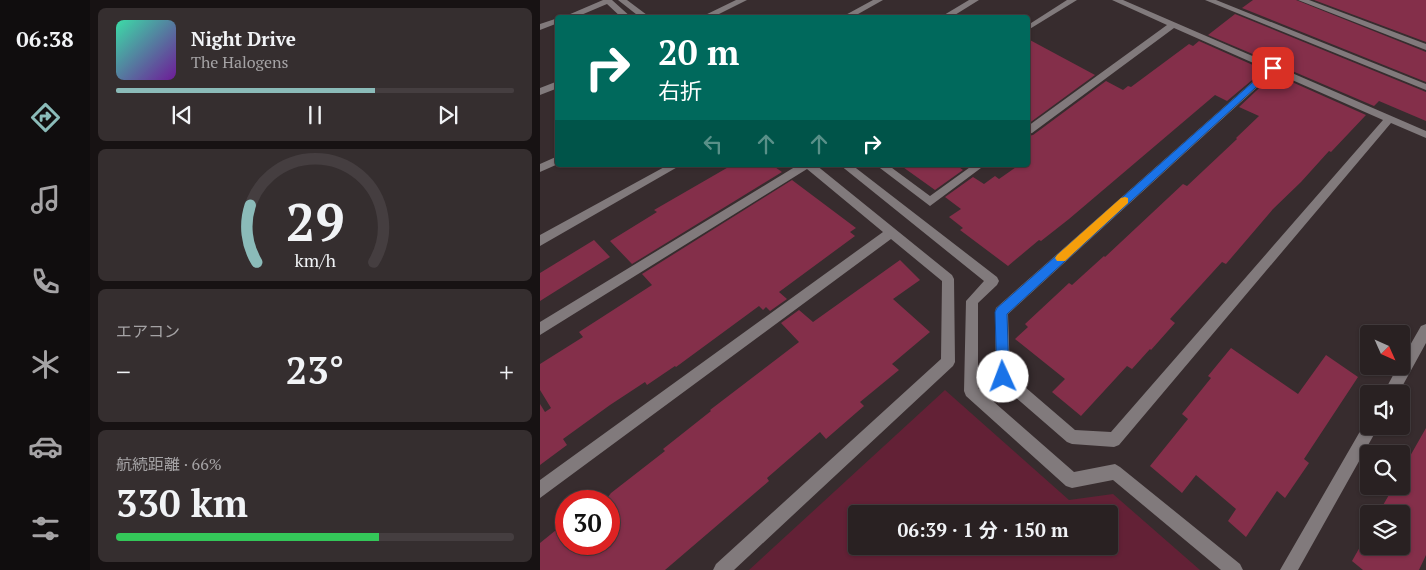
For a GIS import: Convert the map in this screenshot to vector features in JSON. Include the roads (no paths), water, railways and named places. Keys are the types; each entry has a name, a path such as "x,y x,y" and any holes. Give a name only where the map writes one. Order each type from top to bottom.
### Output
{"street":[{"path":"622,0 643,15"},
{"path":"710,15 744,0"},
{"path":"850,15 880,0"},
{"path":"948,15 975,0"},
{"path":"1030,27 1073,0"},
{"path":"1116,0 1426,135"},
{"path":"1210,0 1426,87"},
{"path":"1302,0 1426,47"},
{"path":"573,15 608,1 624,15"},
{"path":"540,27 555,21"},
{"path":"1030,130 1173,25"},
{"path":"1273,68 1001,312 1003,377 1072,437 1114,440 1389,119"},
{"path":"540,92 555,85"},
{"path":"540,168 555,160"},
{"path":"540,241 672,167"},
{"path":"540,329 805,167"},
{"path":"722,570 948,362 948,278 811,167"},
{"path":"848,167 993,281 972,301 971,391 1072,480 1115,472 1234,570"},
{"path":"884,167 930,202 977,167"},
{"path":"540,490 892,232"},
{"path":"1395,385 1426,330"},
{"path":"1290,570 1366,435"}]}
